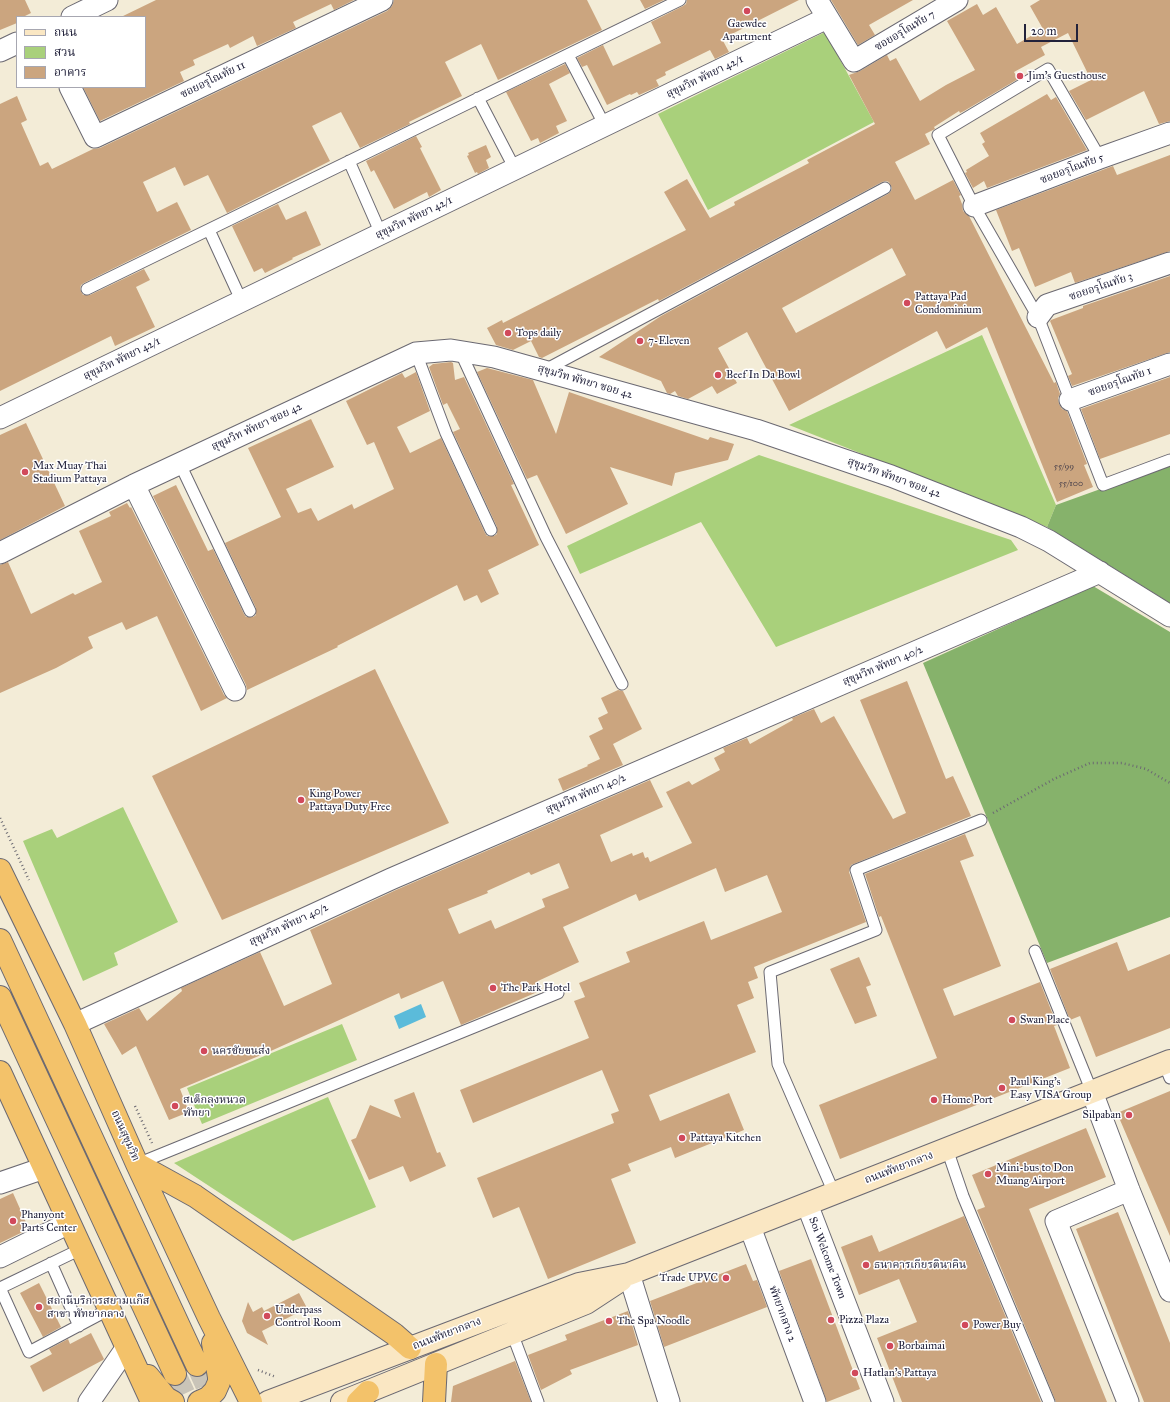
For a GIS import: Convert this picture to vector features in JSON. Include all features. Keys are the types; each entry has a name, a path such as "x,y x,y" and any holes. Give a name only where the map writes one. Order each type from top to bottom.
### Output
{"highway":[{"name":"ถนนสุขุมวิท","path":"0,870 75,1024 137,1164 209,1318 251,1402"},
{"path":"0,940 197,1365"},
{"path":"0,997 175,1374"},
{"path":"0,1072 152,1402"},
{"path":"137,1164 195,1196 394,1334 410,1348"},
{"path":"199,1402 208,1398 215,1391 219,1377 209,1318"},
{"path":"129,1352 166,1398 173,1402"},
{"path":"434,1402 436,1364"}],"main road":[{"name":"ถนนพัทยากลาง","path":"268,1402 579,1284 629,1274 1092,1092 1168,1067"},
{"name":"ถนนพัทยากลาง","path":"342,1402 363,1397 436,1364 586,1303 629,1274"}],"street":[{"path":"74,16 108,0"},
{"name":"ซอยอรุโณทัย 11","path":"70,88 95,137 382,0"},
{"path":"817,0 827,18"},
{"name":"ซอยอรุโณทัย 7","path":"827,18 854,61 957,0"},
{"name":"สุขุมวิท พัทยา 42/1","path":"0,418 827,18"},
{"path":"0,51 16,43"},
{"name":"ซอยอรุโณทัย 5","path":"974,206 1170,133"},
{"name":"ซอยอรุโณทัย 3","path":"1038,317 1047,305 1170,263"},
{"name":"สุขุมวิท พัทยา ซอย 42","path":"0,553 134,485 416,353 451,350 494,357 545,370 756,430 891,476 1021,527 1049,541 1170,616"},
{"name":"ซอยอรุโณทัย 1","path":"1070,400 1170,364"},
{"path":"134,485 235,690"},
{"name":"สุขุมวิท พัทยา 40/2","path":"75,1024 391,879 1100,572"},
{"path":"1092,1092 1129,1190 1170,1291"},
{"path":"0,1183 44,1168"},
{"path":"1128,1402 1056,1221 1129,1190"},
{"name":"Soi Welcome Town","path":"807,1204 883,1402"},
{"path":"0,1257 69,1223"},
{"name":"พัทยากลาง 2","path":"750,1227 815,1402"},
{"path":"629,1274 669,1402"},
{"path":"89,1402 129,1352"}],"lane":[{"path":"87,289 680,0"},
{"path":"568,54 606,126"},
{"path":"1100,158 1048,68 938,135 974,206 1038,317 1103,485 1170,460"},
{"path":"478,98 515,169"},
{"path":"349,161 381,234"},
{"path":"545,370 885,188"},
{"path":"209,230 242,302"},
{"path":"460,351 546,537 622,684"},
{"path":"416,353 446,433 491,530"},
{"path":"180,464 250,611"},
{"path":"834,1194 778,1064 770,972 876,930 856,870 981,820"},
{"path":"1035,951 1092,1092"},
{"path":"137,1164 558,993"},
{"path":"947,1149 962,1196 1049,1402"},
{"path":"81,1249 0,1288 28,1352 110,1309"},
{"path":"51,1263 79,1326"},
{"path":"512,1333 538,1402"}],"path":[{"path":"981,820 1054,779 1090,763 1122,763 1146,769 1170,783"},
{"path":"252,1368 279,1379"}],"green space":[{"path":"825,32 874,122 708,210 658,114"},
{"path":"982,335 1056,505 1047,527 789,425"},
{"path":"759,455 1011,540 1018,550 776,647 701,522 580,574 567,546"},
{"path":"1170,464 1170,603 1047,527 1056,505"},
{"path":"1093,586 1170,632 1170,917 1047,963 923,663"},
{"path":"123,807 178,922 114,953 118,965 83,981 23,841 52,829 57,838"},
{"path":"342,1024 357,1060 202,1124 187,1088"},
{"path":"328,1097 376,1207 293,1241 174,1163"}],"water":[{"path":"421,1004 426,1017 399,1029 394,1016"}],"building":[{"path":"0,0 25,0 31,13 25,16 16,16 16,23 0,30"},
{"path":"156,0 354,0 334,10 331,4 293,22 296,28 257,46 253,36 230,48 228,44 193,60 195,65 180,72 184,81 100,121 84,88 146,88 146,16 123,16"},
{"path":"394,0 587,0 602,30 498,80 481,44 445,62 462,96 409,122 410,124 360,148 341,112 312,126 330,161 227,213 208,175 184,186 175,167 143,182 157,212 177,202 191,230 84,283 81,285 80,289 83,295 90,295 144,269 150,280 136,287 155,327 115,346 111,336 0,391 0,104 17,96 27,120 21,123 40,166 48,162 52,169 93,149 100,148 387,11 392,6"},
{"path":"640,0 664,0 645,9"},
{"path":"687,0 799,0 722,39 729,52 715,59 710,50 665,72 666,75 656,80 659,86 639,95 637,92 631,95 630,94 607,105 587,65 582,67 577,58 603,45 613,66 661,43 651,22 683,6 686,4"},
{"path":"831,0 913,0 869,25 875,35 858,45"},
{"path":"1040,0 1170,0 1170,121 1159,124 1144,91 1086,120 1069,91 1091,80 1068,33 1041,47 1045,55 1014,72 1018,79 964,111 960,113 959,111 934,127 935,129 925,134 930,144 895,162 915,200 953,180 961,195 959,196 963,211 969,216 1054,383 1056,382 1060,394 1058,398 1059,404 1062,409 1067,411 1087,464 1084,465 1093,487 1057,502 987,327 946,349 937,331 789,411 747,332 718,348 737,383 717,394 712,386 688,399 678,396 675,391 670,394 667,393 661,381 599,357 661,316 888,194 892,188 889,182 886,181 659,301 658,299 542,358 539,357 531,341 513,350 496,345 487,328 502,320 503,323 686,230 664,192 687,179 710,218 735,205 734,202 809,163 807,160 875,124 849,75 860,71 887,55 890,61 896,58 920,101 975,70 947,21 977,4 983,15 996,7 1017,44 1043,29 1030,6","holes":["892,248 906,275 796,333 782,308"]},
{"path":"565,64 570,73 549,84 567,121 556,126 559,133 540,143 538,138 531,141 506,92"},
{"path":"1047,94 1051,100 1056,97 1087,150 987,188 984,181 973,188 965,173 967,172 966,170 989,156 982,144 985,142 980,133"},
{"path":"416,136 422,147 420,148 441,190 429,197 427,192 394,209 374,170 371,172 366,161"},
{"path":"486,145 491,157 486,160 489,168 478,174 477,172 475,173 467,156 469,155 468,153"},
{"path":"1170,155 1170,251 1075,283 1071,272 1035,287 1019,248 1012,251 996,210 1113,166 1117,175"},
{"path":"278,204 286,220 306,211 321,245 292,258 293,259 265,273 262,268 254,272 232,226"},
{"path":"1170,276 1170,352 1072,386 1068,376 1072,374 1050,321 1083,308 1083,306"},
{"path":"453,363 455,380 464,377 514,484 511,485 539,545 488,570 499,594 481,603 477,595 464,601 457,585 337,646 338,647 247,690 246,685 153,496 176,485 208,551 213,549 244,614 246,617 253,617 256,615 256,608 225,543 281,517 248,448 311,419 334,467 286,489 298,513 311,508 318,521 352,504 354,509 394,489 374,442 367,445 346,401 402,373 405,378 416,372 430,411 397,427 410,453 441,438 485,533 487,536 494,536 497,534 497,527 453,432 460,429 447,403 443,405 429,367 433,364"},
{"path":"487,368 533,380 556,434 569,392 708,440 710,437 734,444 728,460 675,473 672,486 610,467 628,504 566,534 537,475 527,479 477,372"},
{"path":"1170,377 1170,434 1100,459 1081,409"},
{"name":"Max Muay Thai Stadium Pattaya","path":"26,423 65,506 0,540 0,435"},
{"path":"127,503 130,508 131,507 224,695 227,698 201,711 157,616 126,630 122,622 88,637 93,648 56,668 0,693 0,565 8,562 31,614 73,593 75,595 102,582 79,531 111,516 109,512"},
{"name":"King Power Pattaya Duty Free","path":"375,669 449,823 222,920 152,776"},
{"path":"907,681 946,779 953,776 971,816 851,865 849,872 866,922 754,967 758,978 748,982 754,998 737,1005 756,1052 649,1095 660,1121 729,1093 744,1130 675,1158 671,1147 628,1164 631,1171 611,1179 636,1243 548,1279 519,1207 493,1218 477,1178 614,1123 611,1114 619,1111 602,1070 473,1123 460,1090 589,1038 574,1001 585,997 579,983 630,962 626,952 704,921 711,940 782,912 767,875 725,892 716,868 639,901 636,894 563,927 579,962 538,981 542,990 461,1025 443,981 401,999 399,993 273,1050 180,1089 189,1112 169,1120 136,1046 122,1055 104,1024 139,1008 147,1021 182,991 181,988 260,952 284,1006 332,984 310,930 396,890 650,780 663,807 600,835 611,862 632,853 633,856 643,852 645,858 648,857 650,862 692,843 666,792 689,781 692,785 720,770 714,758 725,752 723,748 747,738 750,744 793,720 792,718 814,709 821,723 834,716 893,819 906,813 860,700","holes":["559,863 569,888 542,899 545,907 495,929 491,920 459,934 448,909 488,893 487,891 529,872 531,875"]},
{"path":"618,690 623,691 642,729 613,744 623,765 563,791 558,779 600,759 589,736 603,729 598,718 608,713 601,698"},
{"path":"965,834 974,856 960,861 1001,966 943,989 954,1016 1040,982 1057,1025 1054,1026 1070,1068 840,1159 819,1105 937,1058 881,916 879,917 865,874"},
{"path":"1117,942 1128,971 1170,954 1170,1028 1096,1057 1080,1016 1070,1020 1050,969"},
{"path":"859,957 871,985 866,987 877,1016 855,1024 830,969"},
{"path":"1170,1091 1170,1236 1117,1113"},
{"path":"414,1092 437,1153 440,1152 446,1166 410,1182 403,1166 369,1180 351,1140 356,1138 370,1105 401,1118 394,1100"},
{"path":"1086,1128 1106,1177 1029,1209 1107,1402 1056,1402 977,1210 985,1207 972,1175"},
{"name":"Phanyont Parts Center","path":"13,1193 29,1229 0,1243 0,1199"},
{"path":"1118,1212 1170,1343 1170,1402 1144,1402 1076,1229"},
{"name":"Power Buy","path":"964,1216 1041,1402 902,1402 877,1338 917,1322 899,1279 859,1295 841,1247 872,1235 879,1252"},
{"path":"811,1259 860,1389 827,1402 779,1271"},
{"path":"746,1264 753,1281 757,1280 767,1307 664,1347 650,1301"},
{"name":"สถานีบริการสยามแก๊ส สาขา พัทยากลาง","path":"39,1283 61,1327 43,1337 20,1293"},
{"name":"Underpass Control Room","path":"299,1293 307,1308 262,1331 268,1345 247,1333 242,1321 248,1302 253,1312 262,1307 264,1311"},
{"path":"628,1311 638,1345 570,1370 572,1374 541,1390 528,1355 567,1340 565,1335"},
{"path":"91,1333 104,1359 43,1392 30,1366 52,1354 49,1349 68,1339 70,1344"},
{"path":"515,1361 531,1402 451,1402 453,1386"}],"tunnel":[{"path":"197,1365 214,1402"},
{"path":"175,1374 188,1402"}],"place":[{"name":"Gaewdee Apartment","path":"747,11"},
{"name":"Jim's Guesthouse","path":"1020,76"},
{"name":"Pattaya Pad Condominium","path":"907,303"},
{"name":"Tops daily","path":"508,333"},
{"name":"7-Eleven","path":"640,341"},
{"name":"Beef In Da Bowl","path":"718,375"},
{"name":"Max Muay Thai Stadium Pattaya","path":"25,472"},
{"name":"King Power Pattaya Duty Free","path":"301,800"},
{"name":"The Park Hotel","path":"493,988"},
{"name":"Swan Place","path":"1012,1020"},
{"name":"นครชัยขนส่ง","path":"204,1051"},
{"name":"Paul King's Easy VISA Group","path":"1002,1088"},
{"name":"Home Port","path":"934,1100"},
{"name":"สเต็กลุงหนวด พัทยา","path":"175,1106"},
{"name":"Silpaban","path":"1129,1115"},
{"name":"Pattaya Kitchen","path":"682,1138"},
{"name":"Mini-bus to Don Muang Airport","path":"988,1174"},
{"name":"Phanyont Parts Center","path":"13,1221"},
{"name":"ธนาคารเกียรตินาคิน","path":"866,1265"},
{"name":"Trade UPVC","path":"726,1278"},
{"name":"สถานีบริการสยามแก๊ส สาขา พัทยากลาง","path":"39,1307"},
{"name":"Underpass Control Room","path":"267,1316"},
{"name":"Pizza Plaza","path":"831,1320"},
{"name":"The Spa Noodle","path":"609,1321"},
{"name":"Power Buy","path":"965,1325"},
{"name":"Borbaimai","path":"890,1346"},
{"name":"Hatlan's Pattaya","path":"855,1373"}]}
